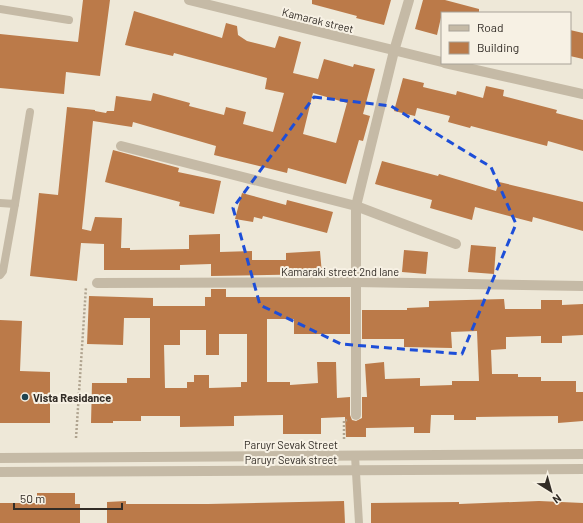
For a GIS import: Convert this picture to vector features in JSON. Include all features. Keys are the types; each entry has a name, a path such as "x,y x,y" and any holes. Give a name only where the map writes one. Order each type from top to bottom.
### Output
{"street":[{"name":"Kamarak street","path":"189,0 441,62"},
{"path":"356,415 356,206 394,51 409,0"},
{"path":"449,64 583,94"},
{"path":"122,146 356,206 456,244"},
{"name":"Kamaraki street 2nd lane","path":"97,282 355,282 583,286"},
{"name":"Paruyr Sevak Street","path":"0,458 583,454"},
{"name":"Paruyr Sevak street","path":"0,472 583,470"}],"lane":[{"path":"0,9 69,20"},
{"path":"0,275 3,271 30,112"},
{"path":"0,202 15,204"},
{"path":"356,456 359,523"}],"path":[{"path":"76,438 86,283 97,282"}],"highlighted area":[{"path":"314,97 391,106 491,167 516,224 462,354 341,344 260,305 233,208"}],"building":[{"path":"83,0 110,0 100,76 66,72 64,94 0,88 0,34 78,42"},
{"path":"312,0 391,0 384,25 312,4"},
{"path":"423,0 445,0 479,9 479,12 441,12 437,35 415,29"},
{"path":"134,11 222,38 226,23 237,26 238,35 247,41 275,48 279,36 301,42 293,73 318,79 324,59 353,67 354,64 375,69 363,114 370,116 363,141 359,140 346,184 288,168 287,173 214,155 216,146 133,122 132,127 93,121 82,229 91,231 95,217 122,218 121,248 130,248 130,250 189,249 189,235 220,234 220,252 252,251 252,260 286,260 286,253 320,251 322,274 211,276 211,264 180,265 180,270 104,270 104,244 81,243 77,281 30,276 39,193 58,195 67,107 95,110 106,113 107,111 114,111 116,96 151,101 153,93 190,103 189,106 224,115 226,107 246,112 243,124 273,132 284,93 265,89 267,78 174,53 173,56 125,45","holes":["313,93 347,103 336,143 303,134"]},
{"path":"571,30 583,33 583,59 571,56"},
{"path":"403,78 424,83 423,87 456,95 457,91 483,98 486,86 504,90 503,96 557,110 556,113 583,120 583,151 548,141 547,146 471,126 470,128 448,122 450,116 417,108 415,116 394,111"},
{"path":"113,150 179,168 178,172 221,181 214,214 179,206 180,202 105,182"},
{"path":"382,161 438,176 439,174 496,191 499,182 583,202 583,231 533,217 532,222 475,207 472,220 430,208 432,200 375,184"},
{"path":"242,193 286,205 287,200 333,212 327,233 263,216 262,219 254,217 253,222 235,219"},
{"path":"471,245 496,247 494,274 468,272"},
{"path":"404,250 428,252 426,274 402,272"},
{"path":"211,289 226,289 226,297 350,297 350,334 294,334 294,319 267,319 267,382 290,382 290,385 318,383 317,362 336,362 337,398 350,397 350,415 352,420 356,421 362,418 362,397 367,397 365,364 384,362 385,379 420,378 420,386 452,385 452,381 479,381 477,331 451,332 452,348 404,347 404,339 362,339 362,310 407,310 407,308 429,307 429,301 504,299 505,309 541,309 541,300 562,300 562,305 583,304 583,335 562,336 562,343 541,343 541,336 506,337 506,349 491,350 492,374 518,374 518,377 541,377 541,381 576,381 576,392 583,392 583,421 558,423 558,416 476,417 476,420 454,420 454,415 431,415 430,433 414,433 414,427 366,428 366,437 346,437 345,417 321,418 321,434 283,434 283,415 234,416 234,426 180,427 180,416 141,416 141,421 91,423 92,383 127,383 127,378 150,378 150,318 124,318 123,345 87,344 89,296 153,298 153,306 205,306 205,297 211,297","holes":["180,330 206,330 206,355 219,355 219,334 247,334 247,382 241,382 241,387 209,388 209,375 194,375 194,382 187,382 187,388 165,388 164,345 180,345"]},
{"name":"Vista Residance","path":"0,320 22,321 20,371 50,372 50,423 0,423"},
{"path":"37,493 75,493 75,504 80,504 80,523 0,523 0,503 37,503"},
{"path":"126,501 126,504 208,504 344,501 345,523 107,523 107,502"},
{"path":"539,501 583,503 583,523 371,523 371,503 459,502 459,504"}],"place":[{"name":"Vista Residance","path":"25,397"}]}
